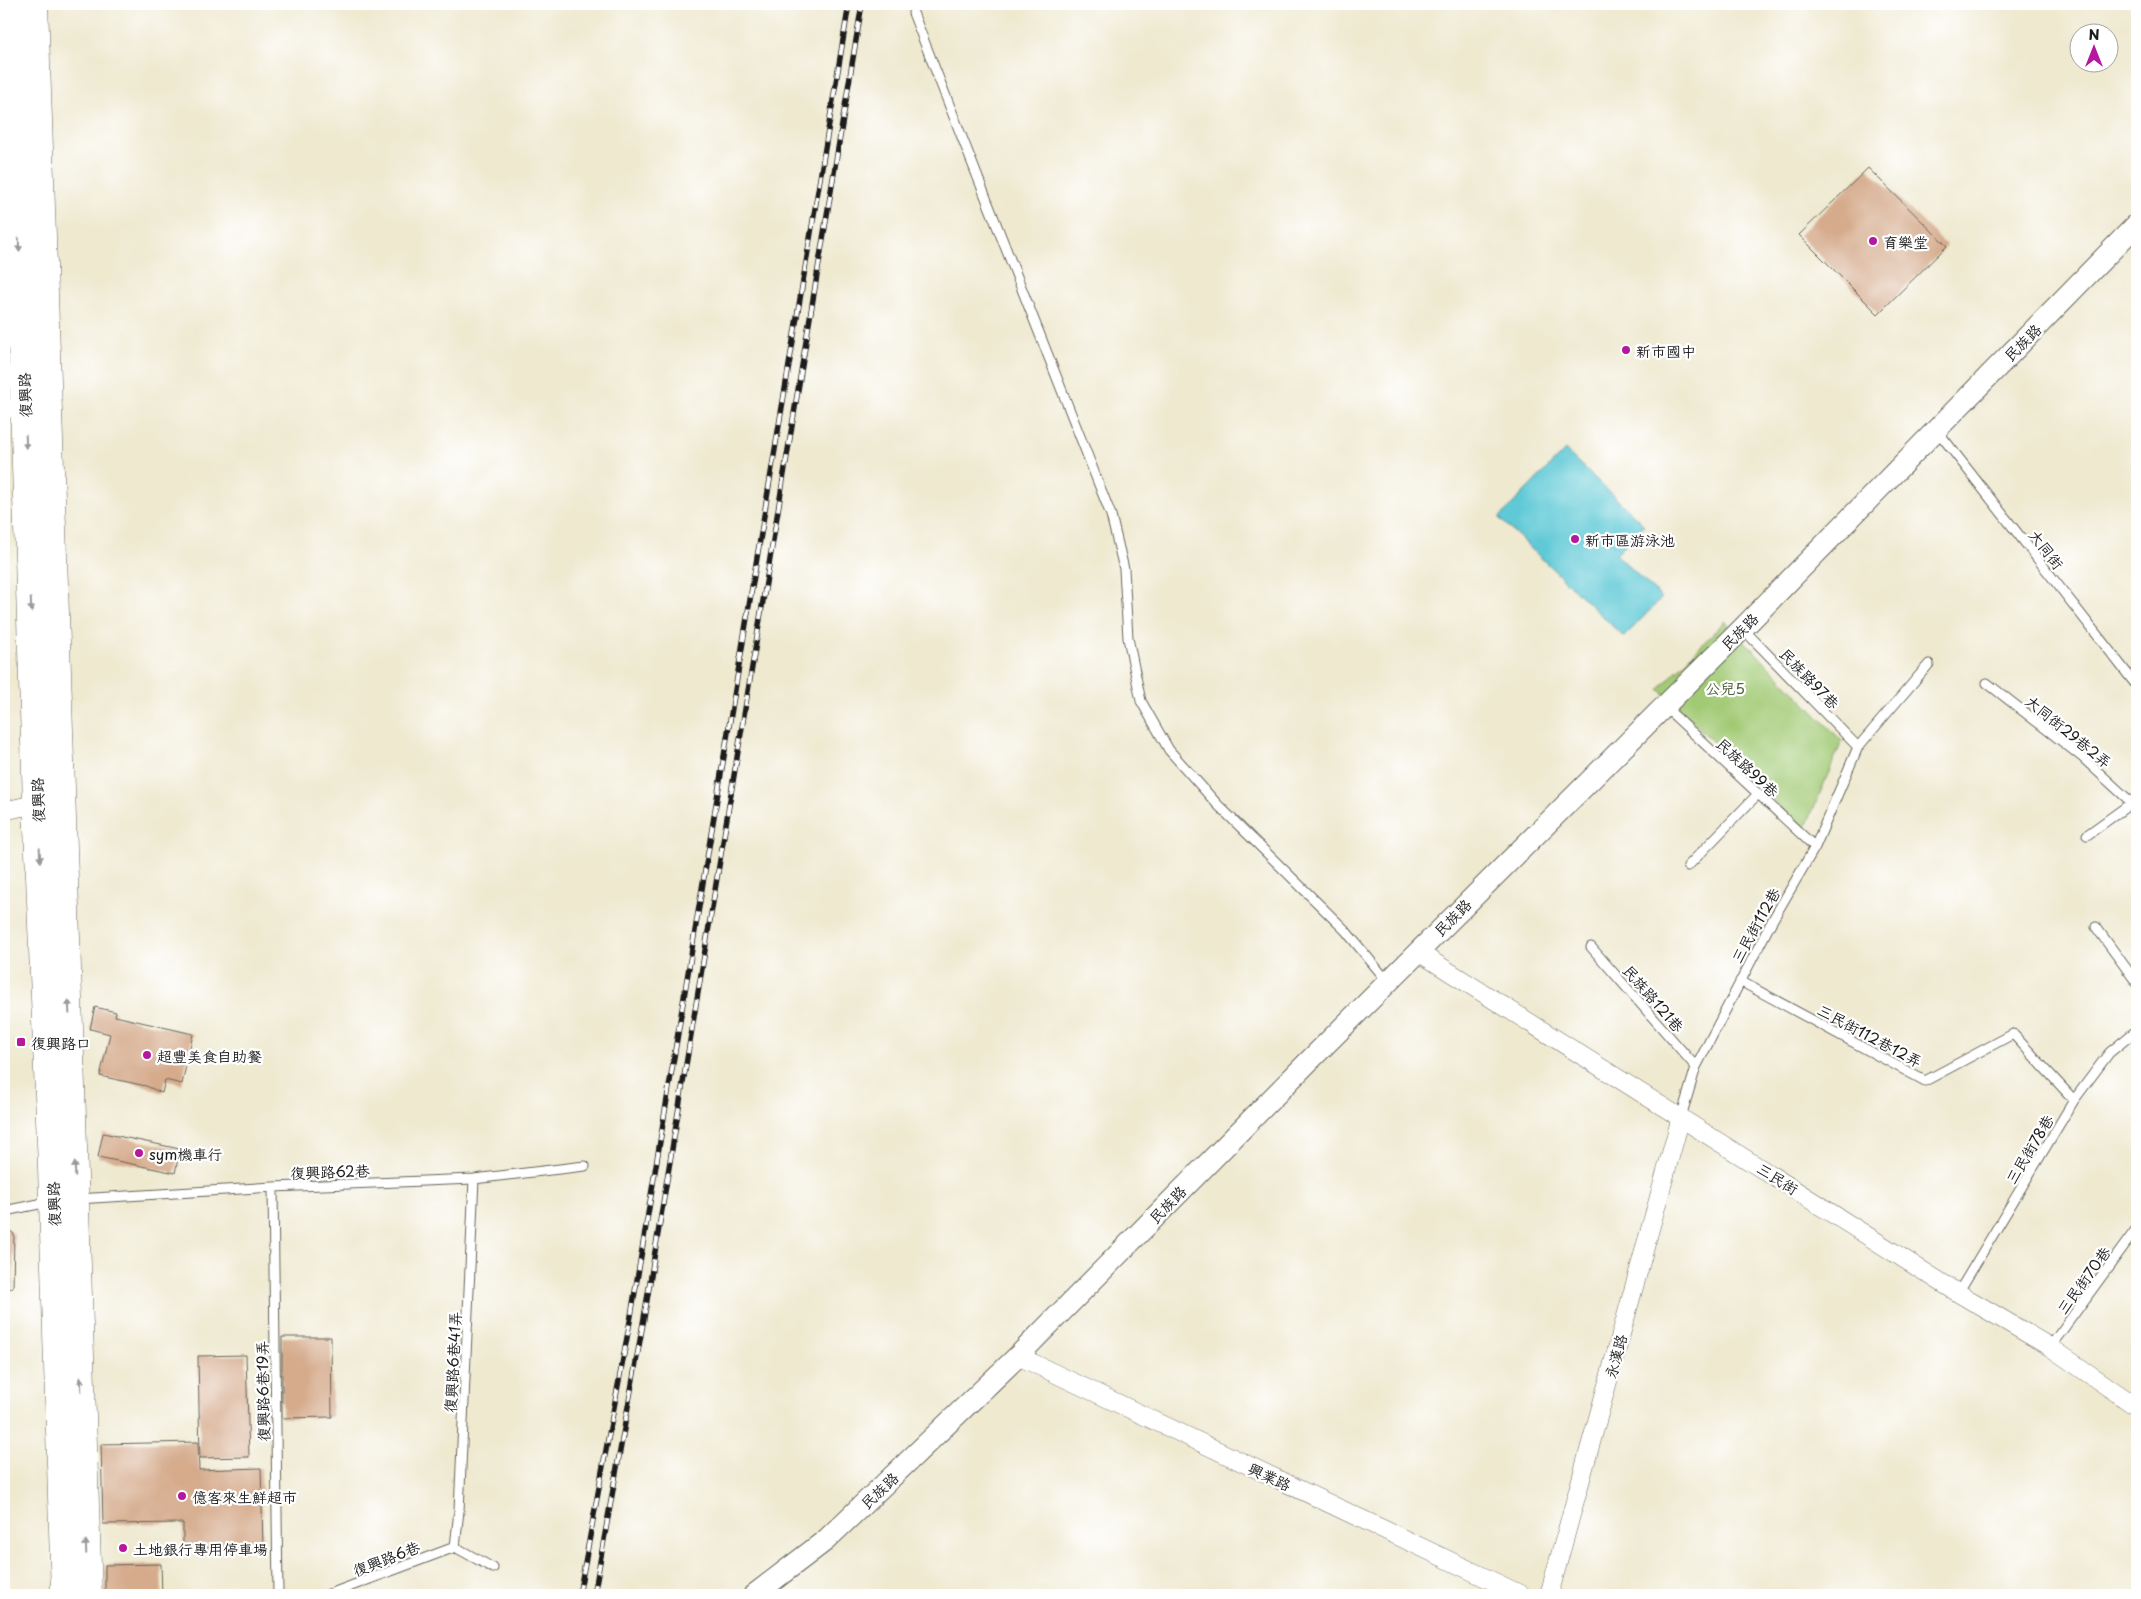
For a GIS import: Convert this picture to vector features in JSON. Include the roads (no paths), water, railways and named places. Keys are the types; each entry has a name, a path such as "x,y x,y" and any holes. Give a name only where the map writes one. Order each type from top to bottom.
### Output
{"main road":[{"name":"復興路","path":"11,4 25,407 49,801 65,1201 88,1595"},
{"name":"復興路","path":"25,407 34,4"},
{"name":"復興路","path":"65,1201 65,1595"}],"street":[{"name":"民族路","path":"754,1595 826,1540 1018,1356 1742,628 2137,224"},
{"path":"4,811 49,801"},
{"name":"三民街","path":"1418,952 1958,1292 2050,1347 2137,1407"},
{"name":"永漢路","path":"1549,1595 1681,1117"},
{"name":"興業路","path":"1018,1356 1522,1595"}],"lane":[{"path":"914,13 1111,515 1124,569 1128,638 1141,701 1169,750 1216,804 1344,930 1388,982"},
{"name":"大同街","path":"1936,429 2137,686"},
{"name":"民族路97巷","path":"1742,628 1858,747"},
{"name":"三民街112巷","path":"1681,1117 1696,1067 1772,921 1815,847 1858,747 1929,664"},
{"name":"大同街29巷2弄","path":"1987,683 2135,801"},
{"name":"民族路99巷","path":"1663,706 1815,847"},
{"path":"1688,866 1757,795"},
{"path":"2087,835 2135,801"},
{"path":"2096,928 2137,983"},
{"name":"民族路121巷","path":"1591,947 1696,1067"},
{"name":"三民街112巷12弄","path":"1740,981 1925,1081 2013,1034 2074,1100"},
{"name":"三民街78巷","path":"1958,1292 2074,1100 2109,1053 2137,1030"},
{"name":"復興路62巷","path":"4,1211 65,1201 273,1187 474,1179 586,1166"},
{"name":"復興路6巷41弄","path":"455,1546 459,1511 474,1179"},
{"name":"復興路6巷19弄","path":"273,1187 278,1595"},
{"name":"三民街70巷","path":"2050,1347 2137,1228"},
{"path":"455,1546 492,1568"},
{"name":"復興路6巷","path":"327,1595 455,1546"}],"water":[{"name":"新市區游泳池","path":"1565,450 1644,525 1616,554 1662,598 1624,637 1499,518"}],"railway":[{"path":"579,1595 631,1316 849,4"},
{"path":"594,1595 644,1318 862,4"}],"place":[{"name":"育樂堂","path":"1873,241"},
{"name":"新市國中","path":"1626,350"},
{"name":"新市區游泳池","path":"1575,539"},
{"name":"復興路口","path":"21,1042"},
{"name":"超豐美食自助餐","path":"147,1055"},
{"name":"sym機車行","path":"139,1153"},
{"name":"億客來生鮮超市","path":"182,1496"},
{"name":"土地銀行專用停車場","path":"123,1548"}],"park label":[{"name":"公兒5","path":"1725,687"}]}
